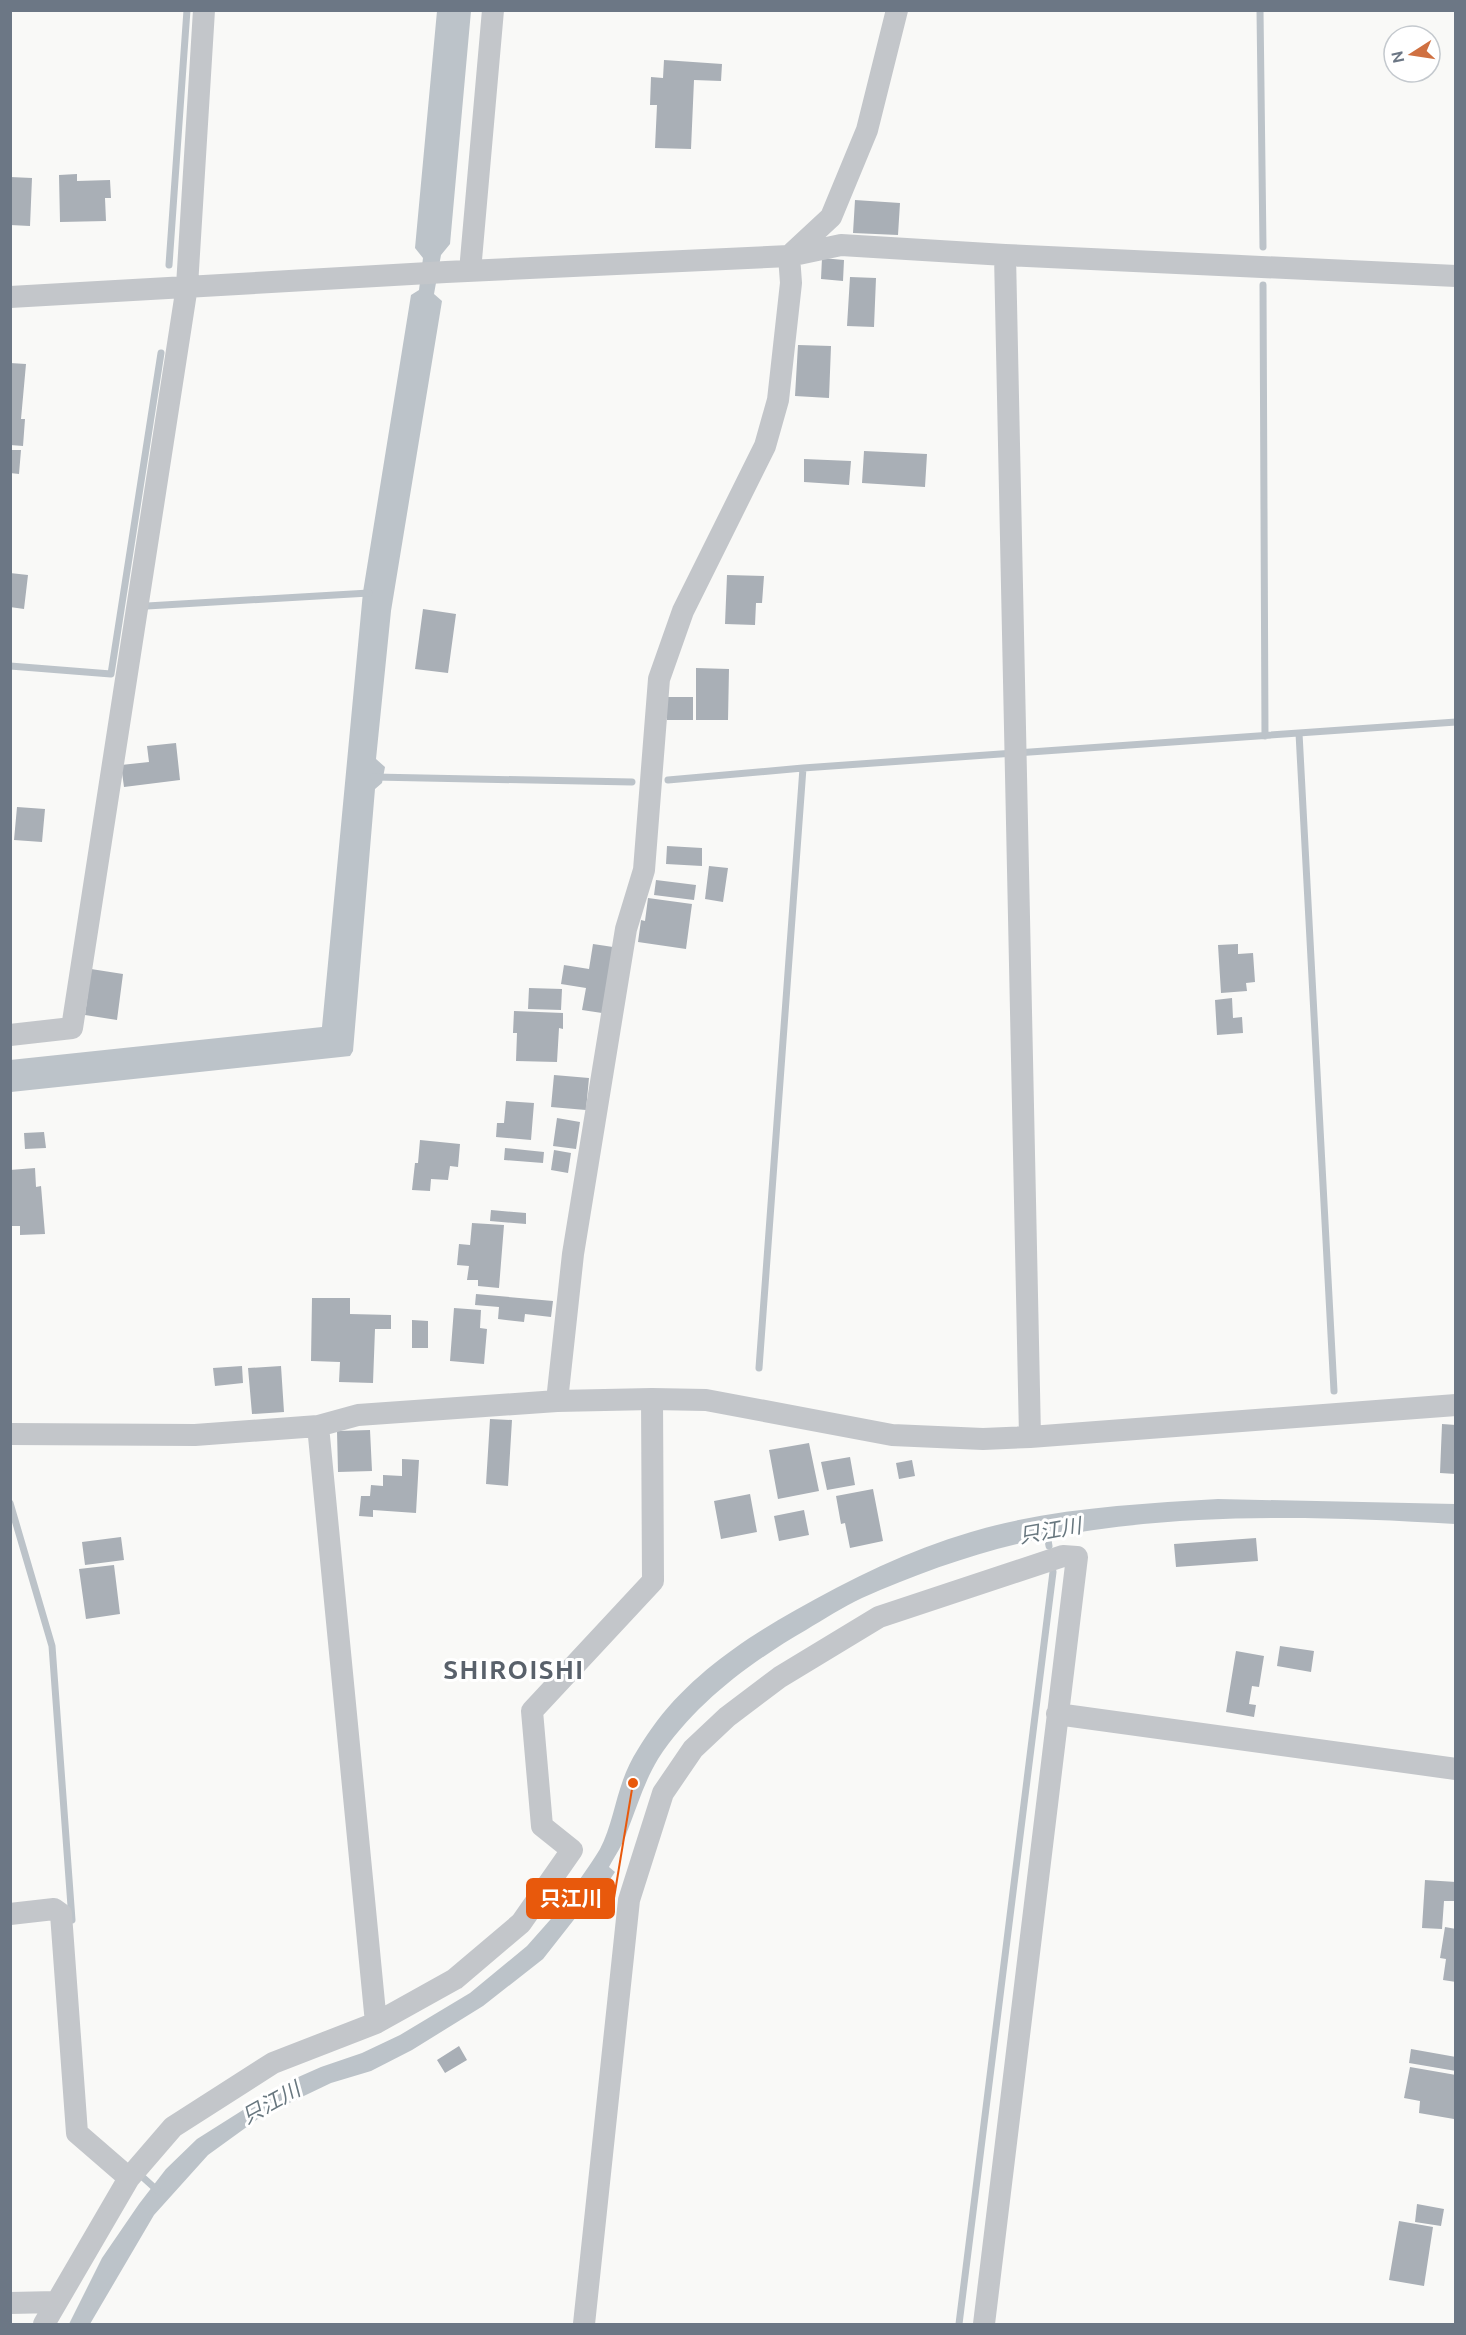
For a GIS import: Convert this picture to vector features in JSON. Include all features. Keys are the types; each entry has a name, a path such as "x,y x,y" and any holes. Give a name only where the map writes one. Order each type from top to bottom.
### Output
{"street":[{"path":"10,1035 72,1028 187,286 204,10"},
{"path":"470,271 493,10"},
{"path":"789,256 831,217 867,130 897,10"},
{"path":"10,297 446,272 789,256 840,245 1455,276"},
{"path":"1005,255 1030,1437"},
{"path":"557,1401 573,1254 584,1185 626,929 644,870 659,679 683,611 765,446 778,400 791,283 789,256"},
{"path":"44,2325 129,2178 172,2127 273,2063 376,2023 455,1978 521,1923 572,1850 542,1826 532,1711 653,1581 652,1400"},
{"path":"10,1434 195,1435 318,1426 358,1415 557,1401 706,1400 892,1435 983,1439 1455,1405"},
{"path":"318,1426 376,2023"},
{"path":"584,2325 629,1900 663,1793 693,1749 727,1717 780,1677 879,1617 1063,1556 1077,1557 984,2325"},
{"path":"1057,1714 1455,1769"},
{"path":"10,1914 54,1909 61,1914 77,2133 129,2178"},
{"path":"10,2303 56,2302"}],"water":[{"path":"437,11 471,11 450,244 441,255 434,294 442,301 391,611 376,759 385,767 382,783 375,789 353,1051 350,1056 11,1092 10,1060 322,1027 363,592 411,295 419,290 423,258 415,248"},
{"path":"1218,1499 1455,1504 1455,1524 1352,1519 1248,1518 1195,1520 1091,1530 1017,1544 972,1556 862,1598 834,1613 764,1656 724,1686 688,1720 672,1739 649,1777 621,1845 609,1867 615,1872 603,1890 598,1889 543,1959 483,2006 412,2050 371,2071 331,2083 262,2116 208,2155 154,2215 90,2324 69,2324 102,2258 139,2204 166,2169 197,2139 287,2082 362,2053 400,2035 470,1993 527,1946 581,1885 580,1879 604,1841 626,1772 652,1728 686,1688 738,1646 794,1611 858,1577 903,1556 948,1539 1001,1524 1063,1512"}],"building":[{"path":"664,60 722,64 721,81 694,80 691,149 655,148 657,105 650,105 651,77 663,78"},
{"path":"77,174 77,181 110,180 111,198 105,198 106,221 60,222 59,175"},
{"path":"10,177 32,178 30,226 10,225"},
{"path":"855,200 900,203 898,235 853,233"},
{"path":"822,258 844,260 843,281 821,279"},
{"path":"850,277 876,278 874,327 847,326"},
{"path":"798,345 831,346 829,398 795,396"},
{"path":"10,363 26,364 21,419 25,419 23,446 10,445"},
{"path":"10,450 21,450 19,474 10,473"},
{"path":"864,451 927,454 925,487 862,483"},
{"path":"804,459 851,461 849,485 804,482"},
{"path":"10,573 28,575 24,609 10,607"},
{"path":"727,575 764,576 762,603 756,603 755,625 725,624"},
{"path":"423,609 456,614 448,673 415,669"},
{"path":"696,668 729,669 728,720 696,720"},
{"path":"667,697 693,697 693,720 667,720"},
{"path":"176,743 180,780 124,787 121,765 149,762 147,746"},
{"path":"17,807 45,809 42,842 14,840"},
{"path":"667,846 702,848 702,866 666,864"},
{"path":"709,866 728,868 723,902 705,899"},
{"path":"656,880 696,885 694,900 654,895"},
{"path":"648,898 692,904 686,949 638,942 641,920 645,921"},
{"path":"593,944 613,947 602,1013 582,1010 586,988 561,984 564,965 589,969"},
{"path":"1238,944 1238,954 1253,953 1255,982 1246,983 1247,991 1221,993 1218,945"},
{"path":"91,969 123,974 117,1020 85,1015"},
{"path":"529,988 562,989 561,1010 528,1009"},
{"path":"1232,998 1233,1018 1242,1017 1243,1033 1217,1035 1215,1000"},
{"path":"514,1011 563,1013 563,1029 559,1028 557,1062 516,1061 517,1033 513,1033"},
{"path":"554,1075 589,1078 586,1110 551,1107"},
{"path":"506,1101 534,1103 531,1140 496,1137 497,1123 504,1123"},
{"path":"557,1118 580,1122 576,1149 553,1146"},
{"path":"44,1132 46,1148 25,1149 24,1133"},
{"path":"420,1140 460,1144 458,1167 450,1166 448,1180 431,1179 430,1191 412,1190"},
{"path":"505,1148 544,1152 543,1163 504,1160"},
{"path":"554,1150 571,1153 568,1173 551,1170"},
{"path":"35,1168 36,1187 41,1186 45,1234 20,1235 20,1226 10,1226 10,1170"},
{"path":"491,1210 526,1213 526,1224 490,1221"},
{"path":"472,1223 504,1225 499,1288 478,1286 478,1280 467,1280 469,1266 457,1265 459,1244 470,1245"},
{"path":"476,1294 553,1301 551,1317 525,1314 524,1322 498,1319 499,1307 475,1305"},
{"path":"312,1298 350,1298 350,1314 391,1315 391,1329 375,1329 373,1383 339,1382 340,1362 311,1361"},
{"path":"454,1308 481,1310 480,1328 487,1329 484,1364 450,1361"},
{"path":"412,1320 428,1321 428,1348 412,1348"},
{"path":"242,1366 243,1383 215,1386 213,1368"},
{"path":"281,1366 284,1412 252,1414 248,1368"},
{"path":"490,1419 512,1420 508,1486 486,1484"},
{"path":"1442,1424 1456,1425 1456,1474 1440,1473"},
{"path":"370,1430 372,1471 338,1472 337,1431"},
{"path":"809,1443 819,1491 778,1499 769,1450"},
{"path":"850,1457 855,1485 827,1490 821,1462"},
{"path":"402,1459 419,1460 416,1513 373,1510 373,1517 359,1516 361,1496 370,1496 371,1485 383,1486 383,1475 402,1476"},
{"path":"912,1460 915,1476 899,1479 896,1463"},
{"path":"873,1489 883,1541 850,1548 845,1523 841,1524 836,1496"},
{"path":"750,1494 757,1532 721,1539 714,1501"},
{"path":"804,1510 809,1535 779,1541 774,1516"},
{"path":"121,1537 124,1560 85,1565 82,1542"},
{"path":"1256,1538 1258,1561 1176,1567 1174,1544"},
{"path":"114,1565 120,1614 86,1619 79,1569"},
{"path":"1280,1646 1314,1651 1311,1672 1277,1666"},
{"path":"1236,1651 1264,1656 1259,1687 1252,1686 1249,1704 1256,1705 1254,1717 1226,1712"},
{"path":"1425,1880 1456,1882 1456,1901 1444,1901 1442,1929 1422,1928"},
{"path":"1445,1927 1456,1929 1456,1982 1443,1980 1446,1959 1440,1958"},
{"path":"459,2046 467,2060 445,2073 437,2060"},
{"path":"1411,2049 1456,2057 1456,2071 1409,2063"},
{"path":"1410,2067 1456,2075 1454,2119 1419,2113 1420,2101 1404,2098"},
{"path":"1417,2204 1444,2209 1441,2226 1415,2222"},
{"path":"1399,2221 1433,2227 1424,2286 1389,2280"}],"waterway":[{"path":"169,265 187,10"},
{"path":"1260,10 1263,247"},
{"path":"1263,285 1265,736"},
{"path":"10,666 111,674 161,353"},
{"path":"147,606 369,593"},
{"path":"668,780 803,768 1456,722"},
{"path":"1299,733 1334,1391"},
{"path":"759,1368 803,768"},
{"path":"374,777 632,782"},
{"path":"10,1503 52,1646 72,1920"},
{"path":"1046,1528 1049,1546"},
{"path":"959,2324 1053,1572"},
{"path":"137,2172 158,2191"}],"place":[{"name":"只江川","path":"633,1783"}],"district":[{"name":"SHIROISHI","path":"514,1670"}]}
